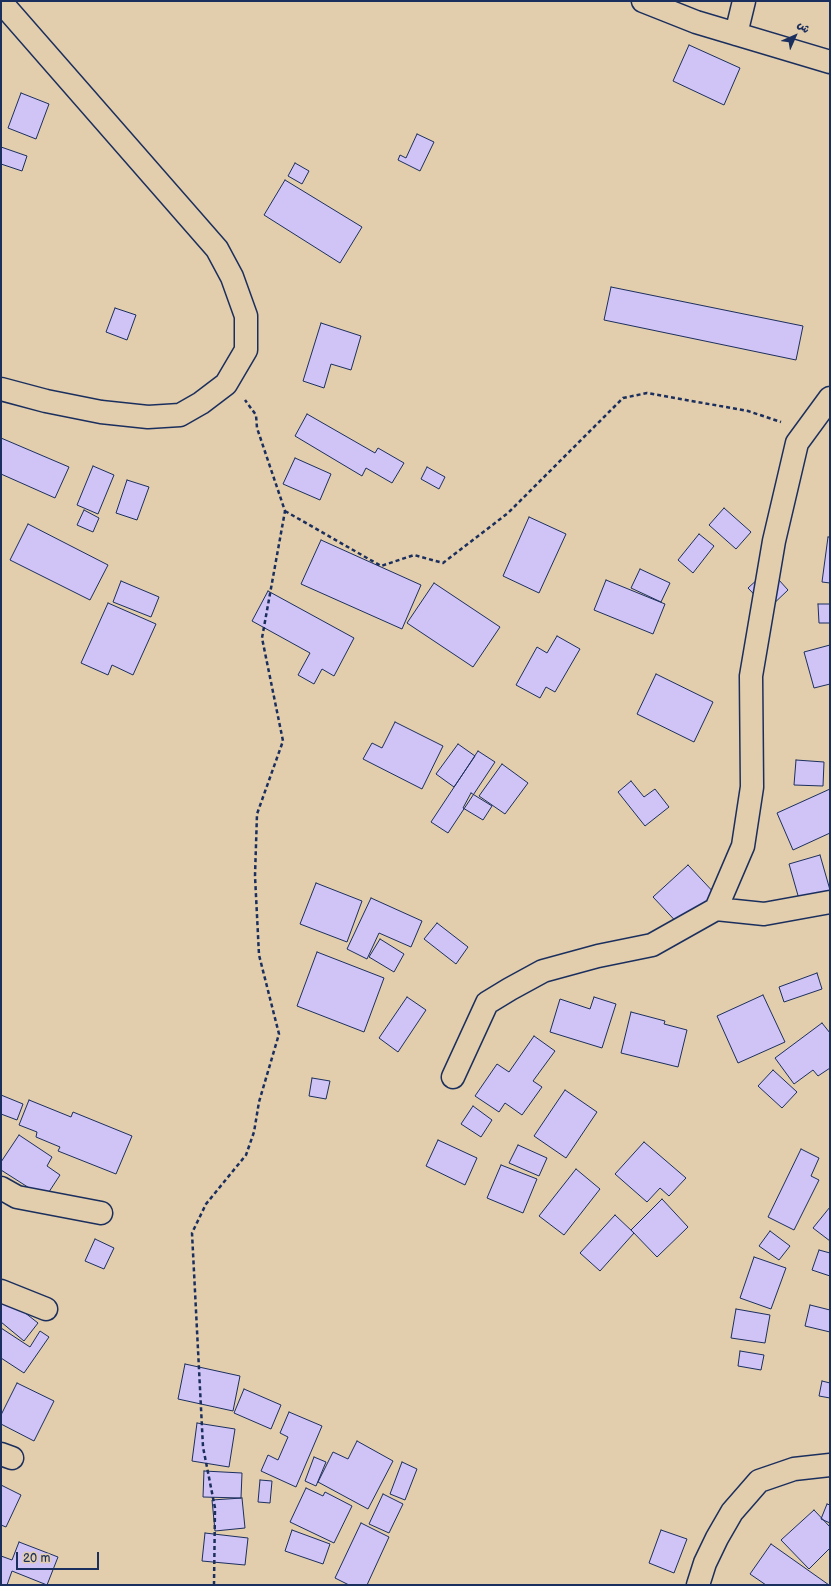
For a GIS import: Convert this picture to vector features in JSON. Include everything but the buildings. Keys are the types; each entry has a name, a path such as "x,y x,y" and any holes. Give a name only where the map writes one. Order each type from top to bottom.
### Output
{"street":[{"path":"643,1 696,22 830,62"},
{"path":"736,34 744,1"},
{"path":"1,2 216,249 232,276 246,316 246,350 226,384 201,403 180,415 148,417 100,412 46,401 1,389"},
{"path":"716,909 743,846 752,787 752,676 774,541 797,443 830,398"},
{"path":"453,1077 487,1003 543,971 598,956 652,945 716,909 764,914 830,902"},
{"path":"1,1188 16,1197 101,1213"},
{"path":"1,1291 46,1310"},
{"path":"698,1585 716,1538 732,1512 759,1481 794,1469 830,1465"}],"path":[{"path":"214,1585 214,1508 203,1447 192,1233 206,1204 246,1155 254,1132 259,1102 279,1034 259,955 255,876 257,814 283,741 262,638 285,511 257,428 256,415 247,402 226,384"},
{"path":"285,511 381,566 414,555 443,563 508,513 623,398 647,393 748,411 783,423"}]}
